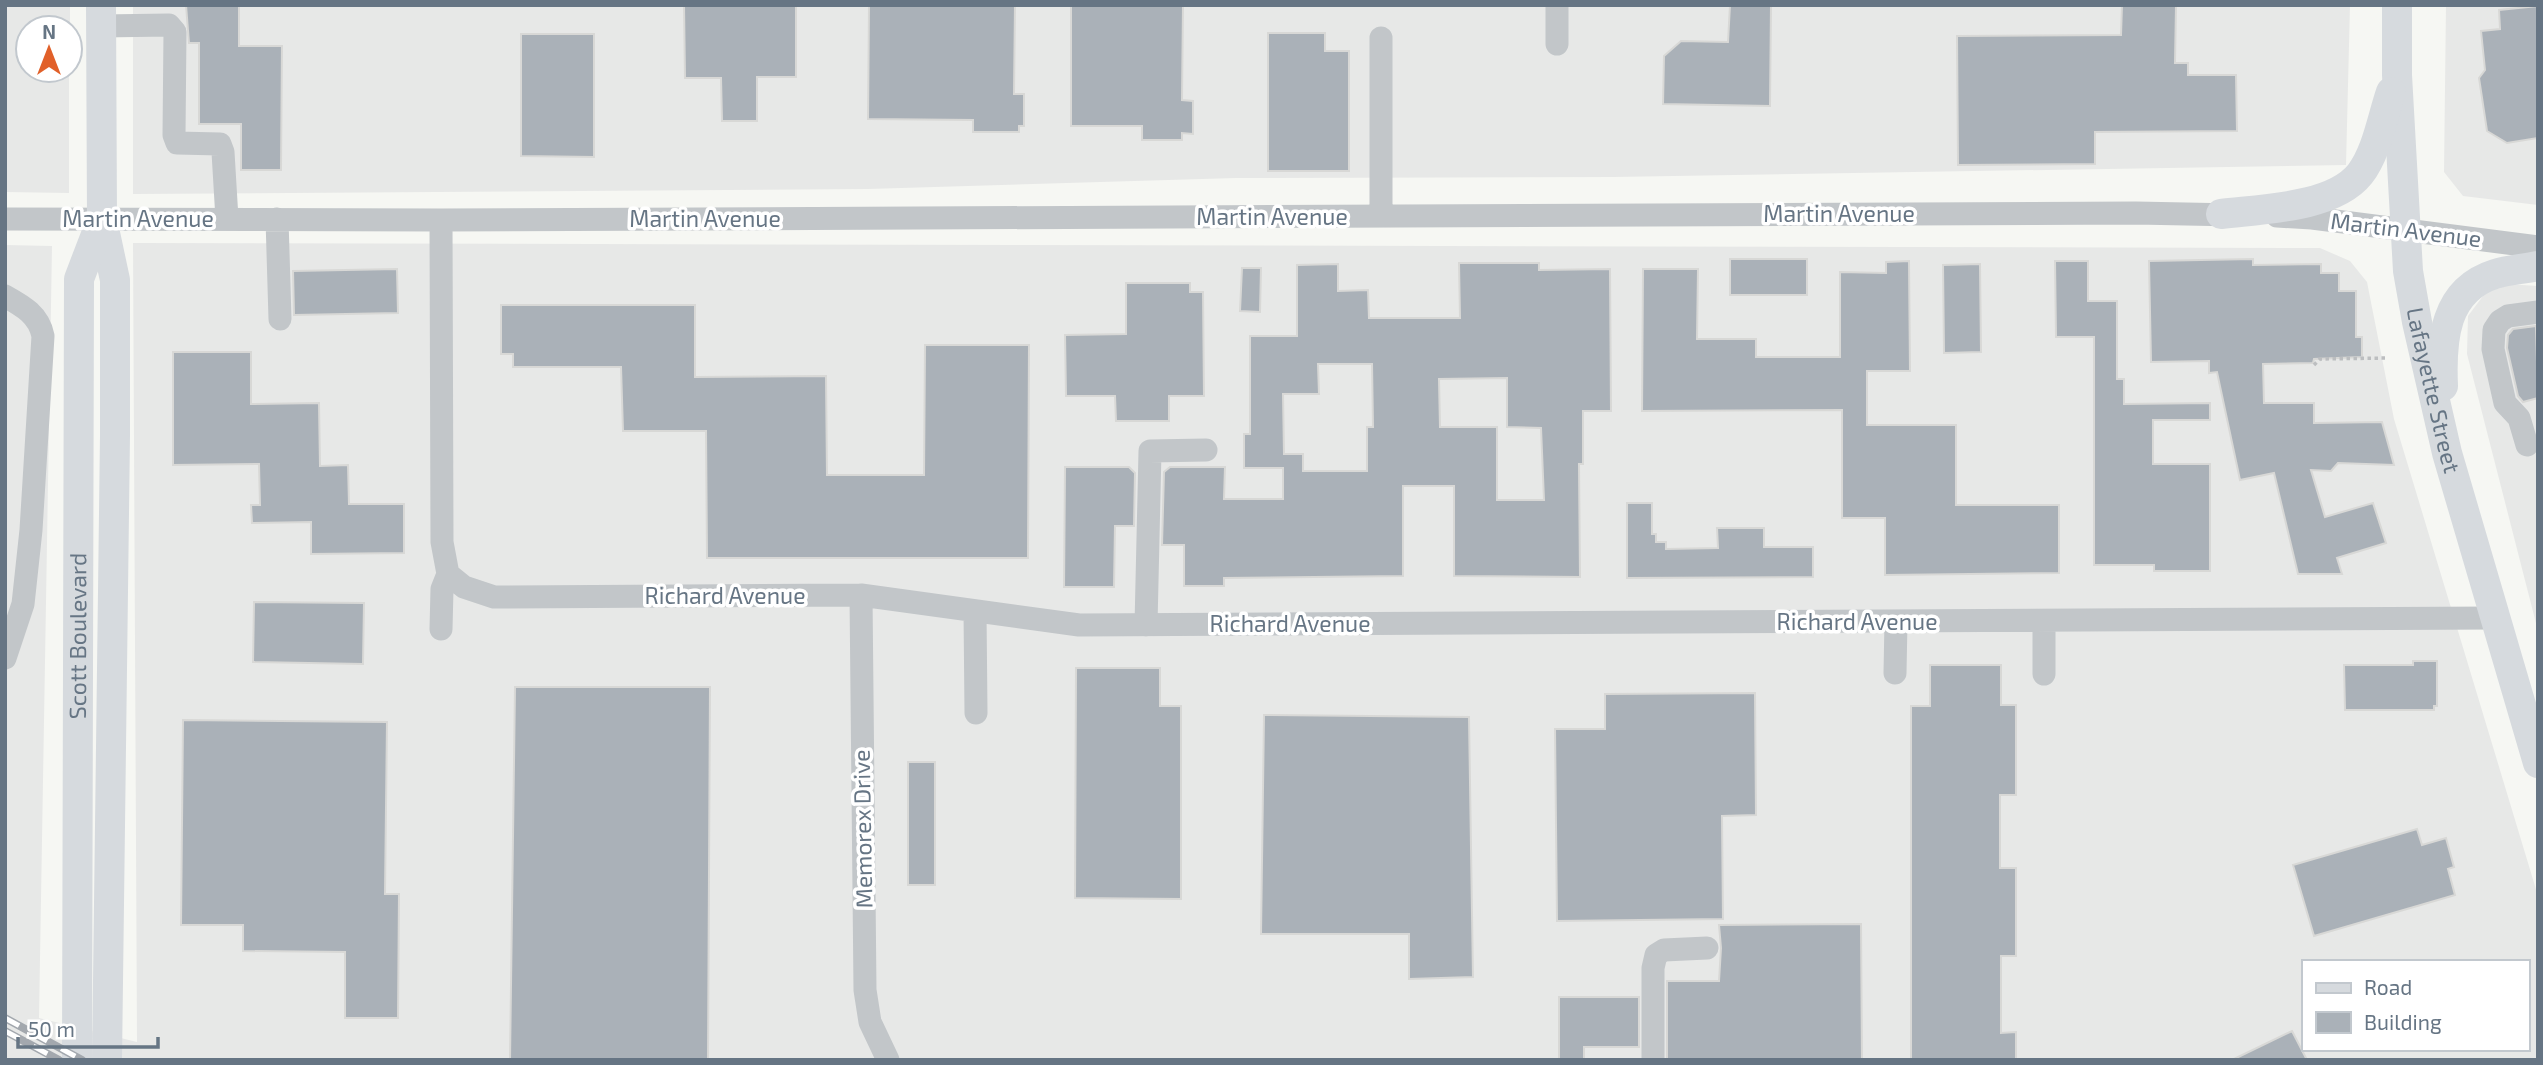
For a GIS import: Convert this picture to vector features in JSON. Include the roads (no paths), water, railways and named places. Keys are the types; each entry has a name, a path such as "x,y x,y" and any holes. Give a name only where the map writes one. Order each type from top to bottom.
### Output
{"main road":[{"name":"Lafayette Street","path":"2397,5 2397,75 2405,229 2408,271 2417,322 2447,453 2538,763"},
{"name":"Scott Boulevard","path":"101,16 102,219 115,280 107,1060"},
{"path":"2221,214 2303,203 2341,189 2359,175 2367,161 2397,75"},
{"name":"Scott Boulevard","path":"77,1060 79,279 102,219"},
{"path":"2447,453 2443,350 2446,328 2454,306 2466,288 2478,281 2496,274 2538,266"}],"street":[{"path":"1557,5 1557,44"},
{"path":"101,16 169,25 175,32 174,135 177,143 220,145 223,152 227,219"},
{"path":"1381,38 1381,216"},
{"name":"Martin Avenue","path":"5,219 2221,214 2312,218 2538,247"},
{"path":"277,219 280,319"},
{"path":"441,220 442,542 448,575 441,597 441,629"},
{"path":"5,296 25,307 35,317 41,325 42,345 31,530 23,604 5,658"},
{"path":"2528,445 2519,418 2505,403 2493,349 2494,330 2508,316 2538,312"},
{"path":"1146,625 1150,451 1206,450"},
{"name":"Richard Avenue","path":"448,575 464,587 494,597 861,595 1079,625 2495,618"},
{"name":"Memorex Drive","path":"861,595 865,990 870,1023 888,1060"},
{"path":"975,611 976,713"},
{"path":"1895,673 1896,621"},
{"path":"2043,674 2044,621"},
{"path":"1653,1060 1653,968 1656,955 1664,950 1707,948"}],"railway":[{"path":"5,1018 82,1060"},
{"path":"5,1031 59,1060"}]}
